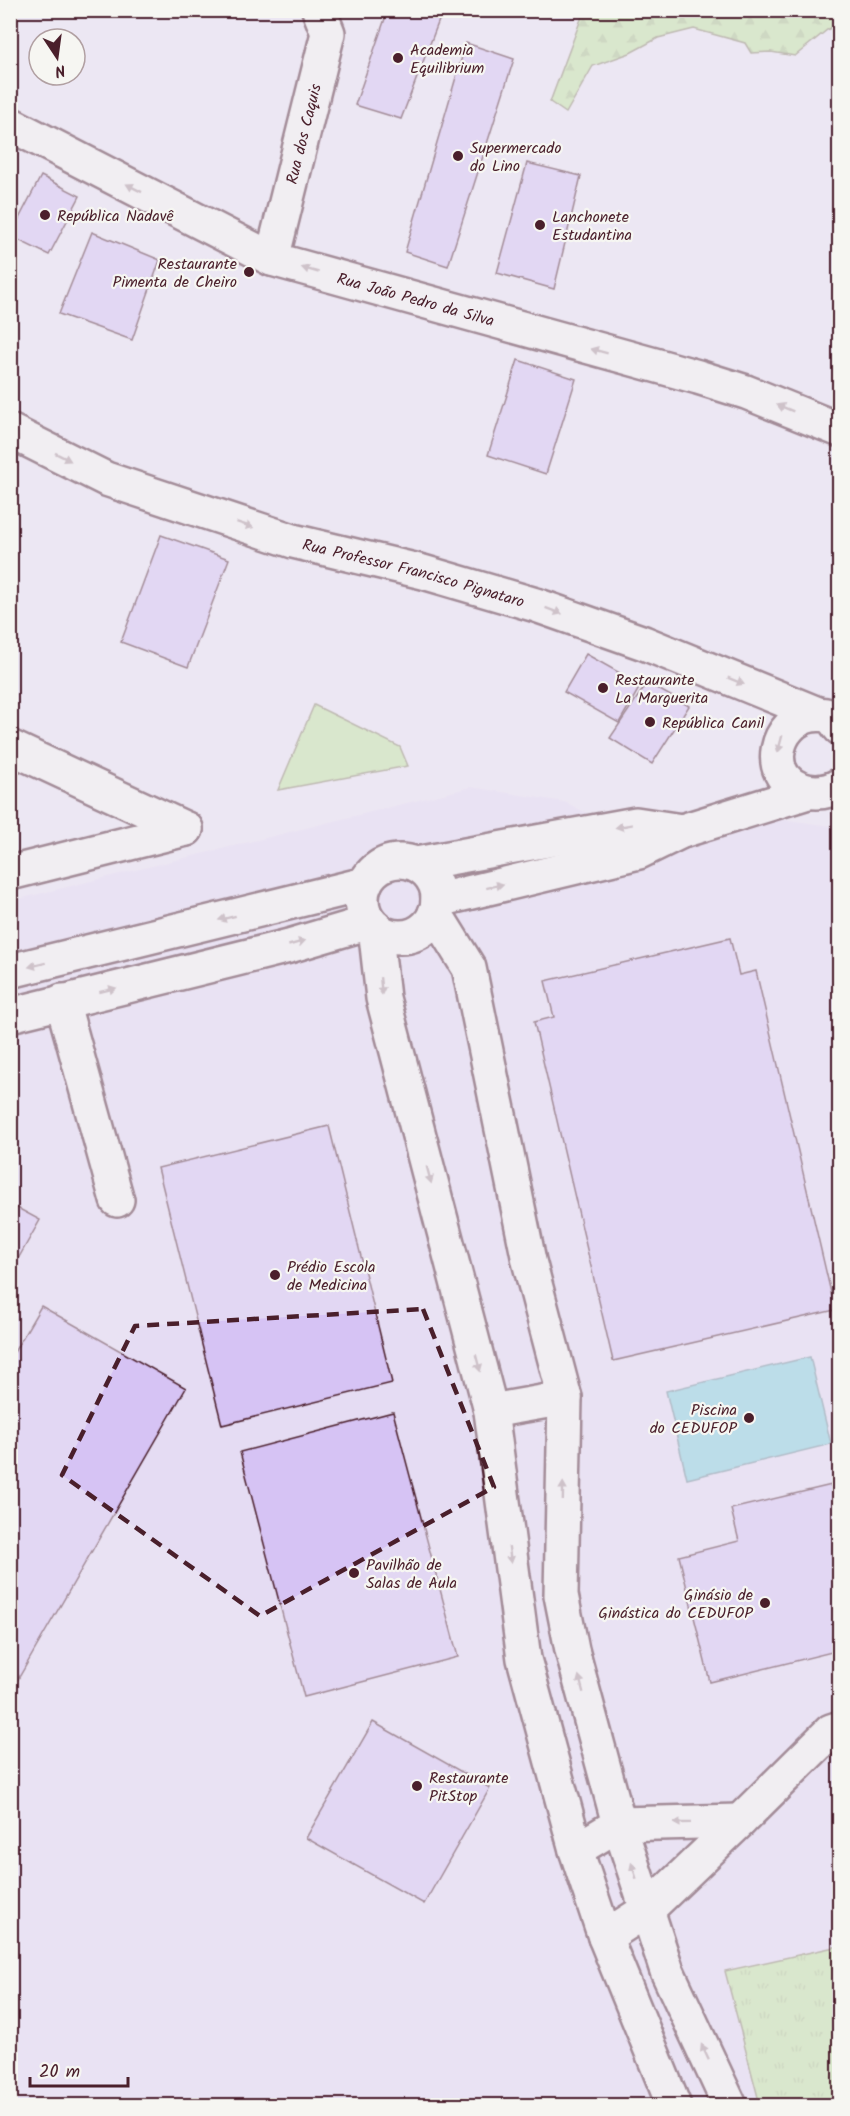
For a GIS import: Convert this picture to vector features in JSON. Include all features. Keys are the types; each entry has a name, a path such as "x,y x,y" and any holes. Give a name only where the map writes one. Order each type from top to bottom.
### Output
{"street":[{"name":"Rua dos Caquis","path":"272,259 328,33 318,10"},
{"name":"Rua João Pedro da Silva","path":"15,136 272,259 698,377 746,392 840,430"},
{"name":"Rua Professor Francisco Pignataro","path":"10,431 105,479 293,541 423,572 536,604 644,643 829,721"},
{"path":"829,721 805,716 792,723 778,744 777,757 783,774 796,788 820,793 840,785"},
{"path":"10,747 186,829 10,873"},
{"path":"437,907 639,852 682,831 808,792"},
{"path":"416,864 636,824 682,831"},
{"path":"373,925 393,936 414,934 430,922 437,907 437,889 425,870 416,864 404,861 392,862 380,867 365,884 362,904 373,925 383,998 491,1412 524,1659 576,1850 605,1936 674,2106"},
{"path":"10,971 365,884"},
{"path":"437,907 469,968 529,1261 565,1398 561,1595 572,1650 619,1824 667,1971 730,2106"},
{"path":"10,1015 373,925"},
{"path":"62,1001 117,1200"},
{"path":"491,1412 565,1398"},
{"path":"605,1936 646,1910 831,1731 840,1728"},
{"path":"576,1850 619,1824 740,1821"}],"highlighted area":[{"path":"423,1309 494,1487 260,1616 62,1475 135,1326"}],"shaded area":[{"path":"471,787 565,802 599,819 700,808 839,827 839,2105 11,2105 10,901"}],"green space":[{"path":"839,10 840,23 827,30 795,56 771,52 751,53 745,43 694,29 658,38 630,53 593,66 566,113 550,102 584,11"},
{"path":"314,705 400,747 408,766 278,790"},
{"path":"839,1946 839,2105 760,2105 725,1971"}],"water":[{"name":"Piscina do CEDUFOP","path":"810,1357 831,1444 687,1479 666,1391"}],"building":[{"name":"Academia Equilibrium","path":"388,10 443,10 401,119 355,105"},
{"name":"Supermercado do Lino","path":"466,43 514,59 448,266 405,252"},
{"name":"Lanchonete Estudantina","path":"527,163 581,176 554,289 497,273"},
{"name":"República Nadavê","path":"41,176 80,196 49,255 10,236"},
{"path":"92,232 160,260 132,340 59,314"},
{"path":"518,360 576,379 546,474 488,455"},
{"path":"161,535 229,559 188,667 121,642"},
{"name":"Restaurante La Marguerita","path":"586,654 641,685 619,723 564,692"},
{"name":"República Canil","path":"647,683 689,706 652,764 610,738"},
{"path":"730,938 739,975 756,971 835,1310 613,1361 534,1022 554,1017 545,981"},
{"name":"Prédio Escola de Medicina","path":"329,1126 392,1383 222,1425 158,1168"},
{"path":"10,1204 40,1220 10,1273"},
{"path":"41,1306 186,1388 10,1693 10,1359"},
{"name":"Pavilhão de Salas de Aula","path":"393,1412 458,1657 304,1697 240,1452"},
{"name":"Ginásio de Ginástica do CEDUFOP","path":"840,1483 840,1650 710,1682 679,1556 739,1541 731,1509"},
{"path":"373,1722 490,1788 424,1904 306,1838"}],"place":[{"name":"Academia Equilibrium","path":"398,58"},
{"name":"Supermercado do Lino","path":"458,156"},
{"name":"República Nadavê","path":"45,215"},
{"name":"Lanchonete Estudantina","path":"540,225"},
{"name":"Restaurante Pimenta de Cheiro","path":"249,272"},
{"name":"Restaurante La Marguerita","path":"603,688"},
{"name":"República Canil","path":"650,722"},
{"name":"Prédio Escola de Medicina","path":"275,1275"},
{"name":"Piscina do CEDUFOP","path":"749,1418"},
{"name":"Pavilhão de Salas de Aula","path":"354,1573"},
{"name":"Ginásio de Ginástica do CEDUFOP","path":"765,1603"},
{"name":"Restaurante PitStop","path":"417,1786"}]}
